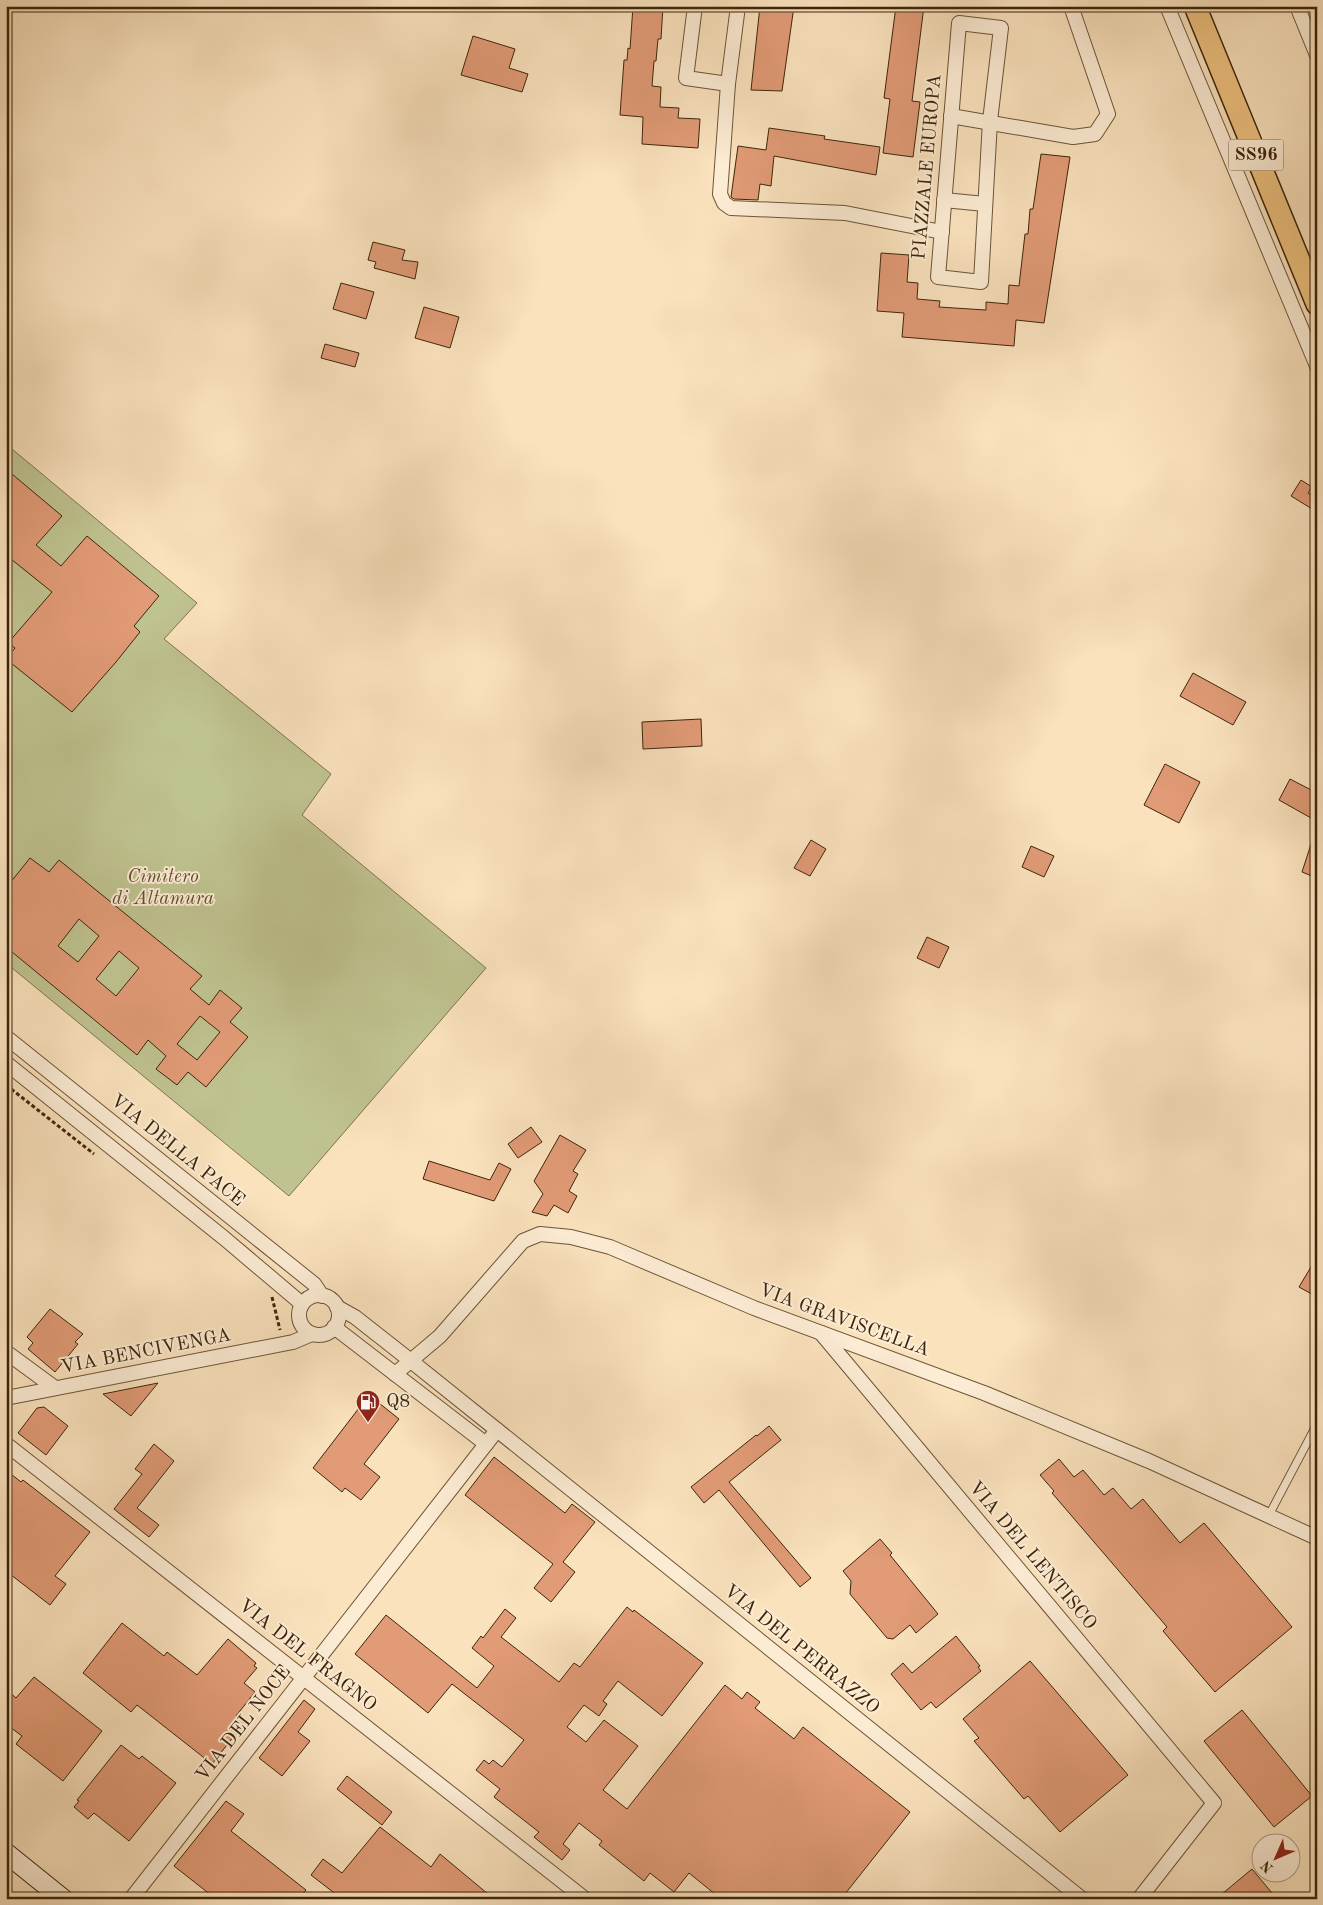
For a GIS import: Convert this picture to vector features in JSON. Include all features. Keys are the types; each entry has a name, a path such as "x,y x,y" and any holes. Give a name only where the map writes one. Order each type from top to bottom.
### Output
{"main road":[{"name":"SS96","path":"1195,6 1317,304"},
{"path":"6,1853 63,1899"}],"street":[{"path":"695,6 686,78 728,84"},
{"path":"738,6 728,84 720,194 724,202 731,208 845,213 942,232"},
{"path":"951,116 1073,137 1095,134 1108,114 1071,6"},
{"path":"1167,6 1317,366"},
{"path":"1297,6 1317,55"},
{"name":"PIAZZALE EUROPA","path":"959,23 1001,28 990,122 981,282 938,277 959,23"},
{"path":"944,200 985,204"},
{"name":"VIA DELLA PACE","path":"6,1037 314,1284 322,1296"},
{"name":"VIA DELLA PACE","path":"6,1063 210,1227 302,1304"},
{"name":"VIA GRAVISCELLA","path":"395,1374 440,1336 523,1241 540,1234 571,1237 610,1247 754,1308 984,1393 1149,1462 1317,1538"},
{"path":"337,1307 338,1320 334,1327 326,1334 307,1330 299,1320 302,1304 310,1297 322,1296 328,1298 337,1307 355,1317 497,1430"},
{"path":"334,1327 486,1444"},
{"path":"288,1343 307,1330"},
{"name":"VIA DEL LENTISCO","path":"821,1333 1214,1803 1139,1899"},
{"name":"VIA BENCIVENGA","path":"6,1398 288,1343"},
{"path":"6,1352 55,1388"},
{"name":"VIA DEL NOCE","path":"131,1899 497,1430"},
{"name":"VIA DEL PERRAZZO","path":"497,1430 1082,1899"},
{"name":"VIA DEL FRAGNO","path":"6,1444 585,1899"}],"lane":[{"path":"1269,1515 1317,1424"}],"path":[{"path":"6,1085 100,1160"},
{"path":"272,1296 288,1343"}],"green space":[{"name":"Cimitero di Altamura","path":"6,444 197,603 164,639 331,774 302,815 486,968 289,1196 6,963"}],"building":[{"path":"633,6 663,6 661,39 658,39 652,86 661,87 660,107 679,108 678,118 700,119 698,148 642,144 643,117 620,115 624,60 627,60 628,48 630,49"},
{"path":"760,6 794,6 782,91 751,90"},
{"path":"896,6 924,6 912,101 920,102 913,157 883,153 890,99 884,98"},
{"path":"473,36 515,49 509,68 528,74 522,92 461,75"},
{"path":"769,128 825,136 824,139 880,147 876,175 774,156 771,186 760,184 758,200 734,199 731,197 738,146 766,150"},
{"path":"1041,154 1070,157 1044,323 1016,320 1014,346 902,337 904,313 877,311 881,253 909,255 907,282 918,283 917,299 940,301 939,307 986,310 986,302 1008,304 1009,285 1019,286 1025,234 1028,234 1030,209 1033,209"},
{"path":"373,242 405,250 402,260 418,262 415,279 374,268 376,262 368,260"},
{"path":"341,283 374,292 366,319 333,309"},
{"path":"424,307 459,317 450,348 415,338"},
{"path":"325,344 359,353 355,367 321,358"},
{"path":"6,469 62,516 36,545 61,566 87,536 159,596 134,626 140,632 72,712 6,659 15,648 8,643 52,592 6,555"},
{"path":"1301,480 1312,487 1308,493 1317,498 1317,512 1291,496"},
{"path":"1193,673 1246,702 1233,725 1180,696"},
{"path":"701,719 702,746 643,749 642,722"},
{"path":"1165,764 1200,782 1179,823 1144,805"},
{"path":"1290,779 1317,793 1317,808 1311,818 1279,800"},
{"path":"1314,835 1317,835 1317,878 1302,872"},
{"path":"811,840 826,849 810,876 794,868"},
{"path":"1031,846 1054,856 1044,877 1022,867"},
{"path":"30,858 49,872 59,860 202,976 190,989 209,1005 220,990 242,1008 230,1022 248,1037 206,1087 188,1072 177,1085 156,1069 166,1056 148,1040 137,1055 6,947 6,888","holes":["79,919 99,936 78,962 58,946","119,951 139,968 116,996 96,979","200,1016 220,1032 197,1060 177,1044"]},
{"path":"927,937 949,947 939,968 917,958"},
{"path":"531,1127 542,1142 518,1158 508,1144"},
{"path":"560,1135 586,1150 573,1171 578,1174 569,1191 577,1196 568,1213 554,1205 547,1216 532,1212 543,1194 534,1181"},
{"path":"429,1161 490,1180 499,1163 511,1169 494,1201 423,1179"},
{"path":"1317,1257 1317,1297 1299,1287"},
{"path":"50,1309 83,1334 75,1342 78,1344 55,1372 28,1349 33,1343 27,1337"},
{"path":"158,1383 131,1416 103,1394"},
{"path":"369,1395 399,1419 364,1464 380,1477 361,1500 345,1488 342,1492 313,1468"},
{"path":"44,1407 68,1426 46,1455 18,1433 37,1408"},
{"path":"769,1426 781,1440 729,1482 811,1578 800,1587 719,1490 704,1503 691,1487"},
{"path":"154,1444 174,1461 137,1508 159,1525 149,1537 114,1509 142,1474 135,1469"},
{"path":"494,1457 565,1513 572,1504 595,1522 563,1562 575,1572 551,1602 534,1588 553,1564 465,1495"},
{"path":"1059,1459 1074,1477 1083,1470 1104,1495 1113,1488 1131,1509 1143,1499 1180,1543 1204,1523 1292,1627 1215,1692 1163,1631 1167,1627 1052,1493 1054,1491 1040,1475"},
{"path":"6,1470 21,1482 23,1480 90,1532 55,1576 66,1584 50,1605 6,1571"},
{"path":"880,1539 892,1553 890,1555 938,1614 916,1633 910,1625 893,1639 887,1638 850,1594 851,1581 843,1571"},
{"path":"627,1607 633,1612 634,1610 703,1663 662,1716 618,1681 603,1701 607,1704 599,1716 584,1705 567,1727 586,1742 604,1720 638,1746 603,1790 627,1809 725,1685 742,1699 747,1692 760,1702 755,1708 794,1739 803,1727 910,1812 841,1899 721,1899 689,1873 674,1892 650,1873 644,1881 599,1845 602,1841 579,1823 563,1844 570,1850 562,1860 534,1837 539,1832 494,1797 500,1789 476,1770 484,1760 489,1764 493,1760 502,1767 524,1740 452,1684 428,1713 355,1654 386,1615 477,1688 494,1666 472,1648 481,1636 483,1638 505,1609 516,1618 501,1637 559,1682 574,1663 580,1667"},
{"path":"122,1623 164,1656 167,1652 197,1675 228,1639 256,1663 254,1666 257,1668 244,1683 255,1692 236,1716 245,1722 212,1764 137,1705 131,1712 83,1673"},
{"path":"956,1636 980,1666 978,1667 981,1671 936,1708 931,1702 921,1710 891,1674 903,1663 912,1673"},
{"path":"1030,1661 1128,1775 1060,1832 1028,1796 1024,1799 974,1741 979,1738 963,1719"},
{"path":"34,1677 102,1731 63,1781 16,1744 22,1736 6,1724 6,1689 16,1698"},
{"path":"304,1700 315,1709 298,1732 310,1741 282,1776 259,1758"},
{"path":"1242,1710 1312,1796 1274,1827 1204,1741"},
{"path":"121,1745 139,1759 142,1756 176,1783 129,1841 94,1813 88,1819 74,1807 79,1801 77,1800"},
{"path":"347,1776 392,1812 382,1825 337,1789"},
{"path":"226,1801 244,1814 231,1831 306,1890 298,1899 216,1899 174,1866"},
{"path":"380,1827 431,1867 440,1854 494,1899 342,1899 311,1875 323,1859 342,1873"},
{"path":"1250,1871 1250,1882 1263,1882 1277,1899 1216,1899"}],"place":[{"name":"Q8","path":"368,1423"}]}
